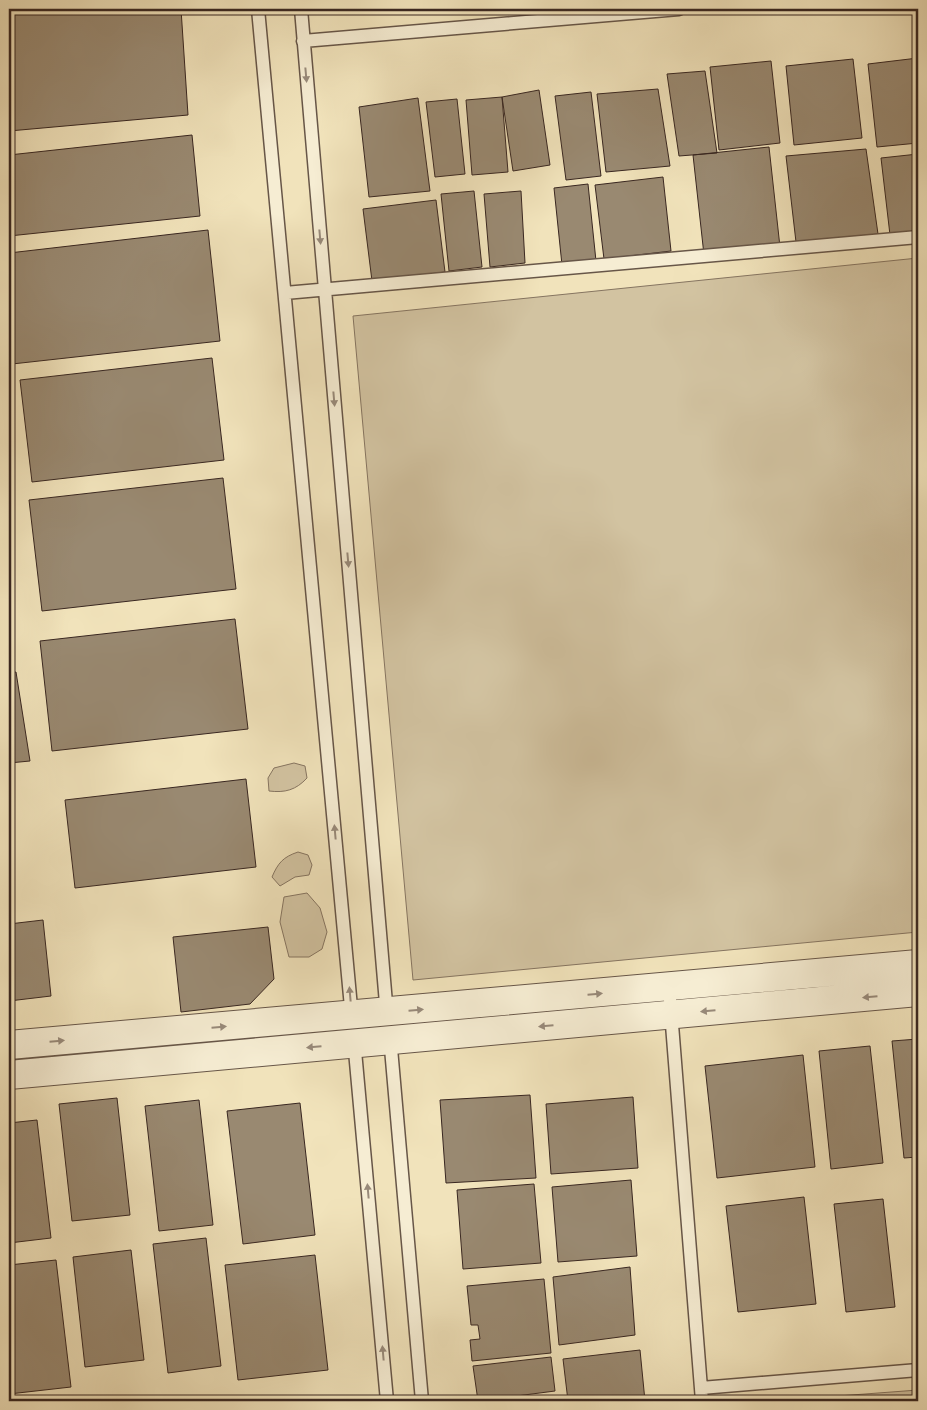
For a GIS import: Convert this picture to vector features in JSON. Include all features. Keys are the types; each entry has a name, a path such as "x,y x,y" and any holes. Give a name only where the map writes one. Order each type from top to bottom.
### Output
{"street":[{"path":"9,1045 918,964"},
{"path":"9,1075 918,992"}],"lane":[{"path":"258,9 387,1401"},
{"path":"301,9 422,1401"},
{"path":"304,41 679,9"},
{"path":"284,293 918,237"},
{"path":"669,987 702,1401"},
{"path":"701,1388 918,1370"}],"shaded area":[{"path":"918,258 918,932 413,980 353,316"},
{"path":"294,763 305,766 307,778 290,790 269,791 268,778 274,768"},
{"path":"298,852 308,855 312,865 309,875 295,877 280,886 272,877 274,872 285,858"},
{"path":"307,893 320,908 327,932 322,949 309,957 289,957 280,922 284,897"},
{"path":"918,1390 918,1401 772,1401"}],"building":[{"path":"9,9 181,9 188,115 9,131"},
{"path":"918,58 918,143 877,147 868,64"},
{"path":"853,59 862,138 794,145 786,66"},
{"path":"771,61 780,143 719,150 710,67"},
{"path":"705,71 717,153 679,156 667,74"},
{"path":"658,89 670,166 606,172 597,94"},
{"path":"539,90 550,165 513,171 502,97"},
{"path":"591,92 601,176 566,180 555,96"},
{"path":"502,97 508,172 472,175 466,100"},
{"path":"418,98 430,191 369,197 359,107"},
{"path":"457,99 465,174 435,177 426,102"},
{"path":"192,135 200,216 9,236 9,155"},
{"path":"769,147 780,247 704,255 693,155"},
{"path":"866,149 878,234 796,242 786,156"},
{"path":"918,154 918,232 890,235 881,158"},
{"path":"663,177 671,251 604,259 595,185"},
{"path":"588,184 596,261 562,265 554,188"},
{"path":"474,191 482,267 449,271 441,194"},
{"path":"521,191 525,263 490,267 484,194"},
{"path":"436,200 445,272 372,281 363,209"},
{"path":"208,230 220,341 12,364 9,338 9,253"},
{"path":"212,358 224,460 32,482 20,380"},
{"path":"223,478 236,589 42,611 29,500"},
{"path":"235,619 248,729 52,751 40,641"},
{"path":"16,672 30,761 9,763 9,673"},
{"path":"246,779 256,867 75,888 65,800"},
{"path":"43,920 51,996 9,1001 9,924"},
{"path":"268,927 274,979 250,1004 181,1012 173,937"},
{"path":"918,1039 918,1157 904,1158 892,1041"},
{"path":"870,1046 883,1163 831,1169 819,1051"},
{"path":"803,1055 815,1167 717,1178 705,1066"},
{"path":"530,1095 536,1178 446,1183 440,1100"},
{"path":"633,1097 638,1168 551,1174 546,1104"},
{"path":"117,1098 130,1215 72,1221 59,1104"},
{"path":"199,1100 213,1225 159,1231 145,1106"},
{"path":"300,1103 315,1235 243,1244 227,1111"},
{"path":"37,1120 51,1238 9,1243 9,1123"},
{"path":"631,1180 637,1256 558,1262 552,1187"},
{"path":"534,1184 541,1263 463,1269 457,1190"},
{"path":"804,1197 816,1304 738,1312 726,1206"},
{"path":"883,1199 895,1307 846,1312 834,1204"},
{"path":"206,1238 221,1366 168,1373 153,1244"},
{"path":"131,1250 144,1360 85,1367 73,1257"},
{"path":"315,1255 328,1370 238,1380 225,1265"},
{"path":"56,1260 71,1387 9,1394 9,1265"},
{"path":"630,1267 635,1335 559,1345 553,1277"},
{"path":"544,1279 551,1353 472,1361 470,1340 480,1339 478,1325 471,1325 467,1286"},
{"path":"640,1350 645,1401 568,1401 563,1359"},
{"path":"551,1357 555,1391 478,1401 473,1366"}]}
